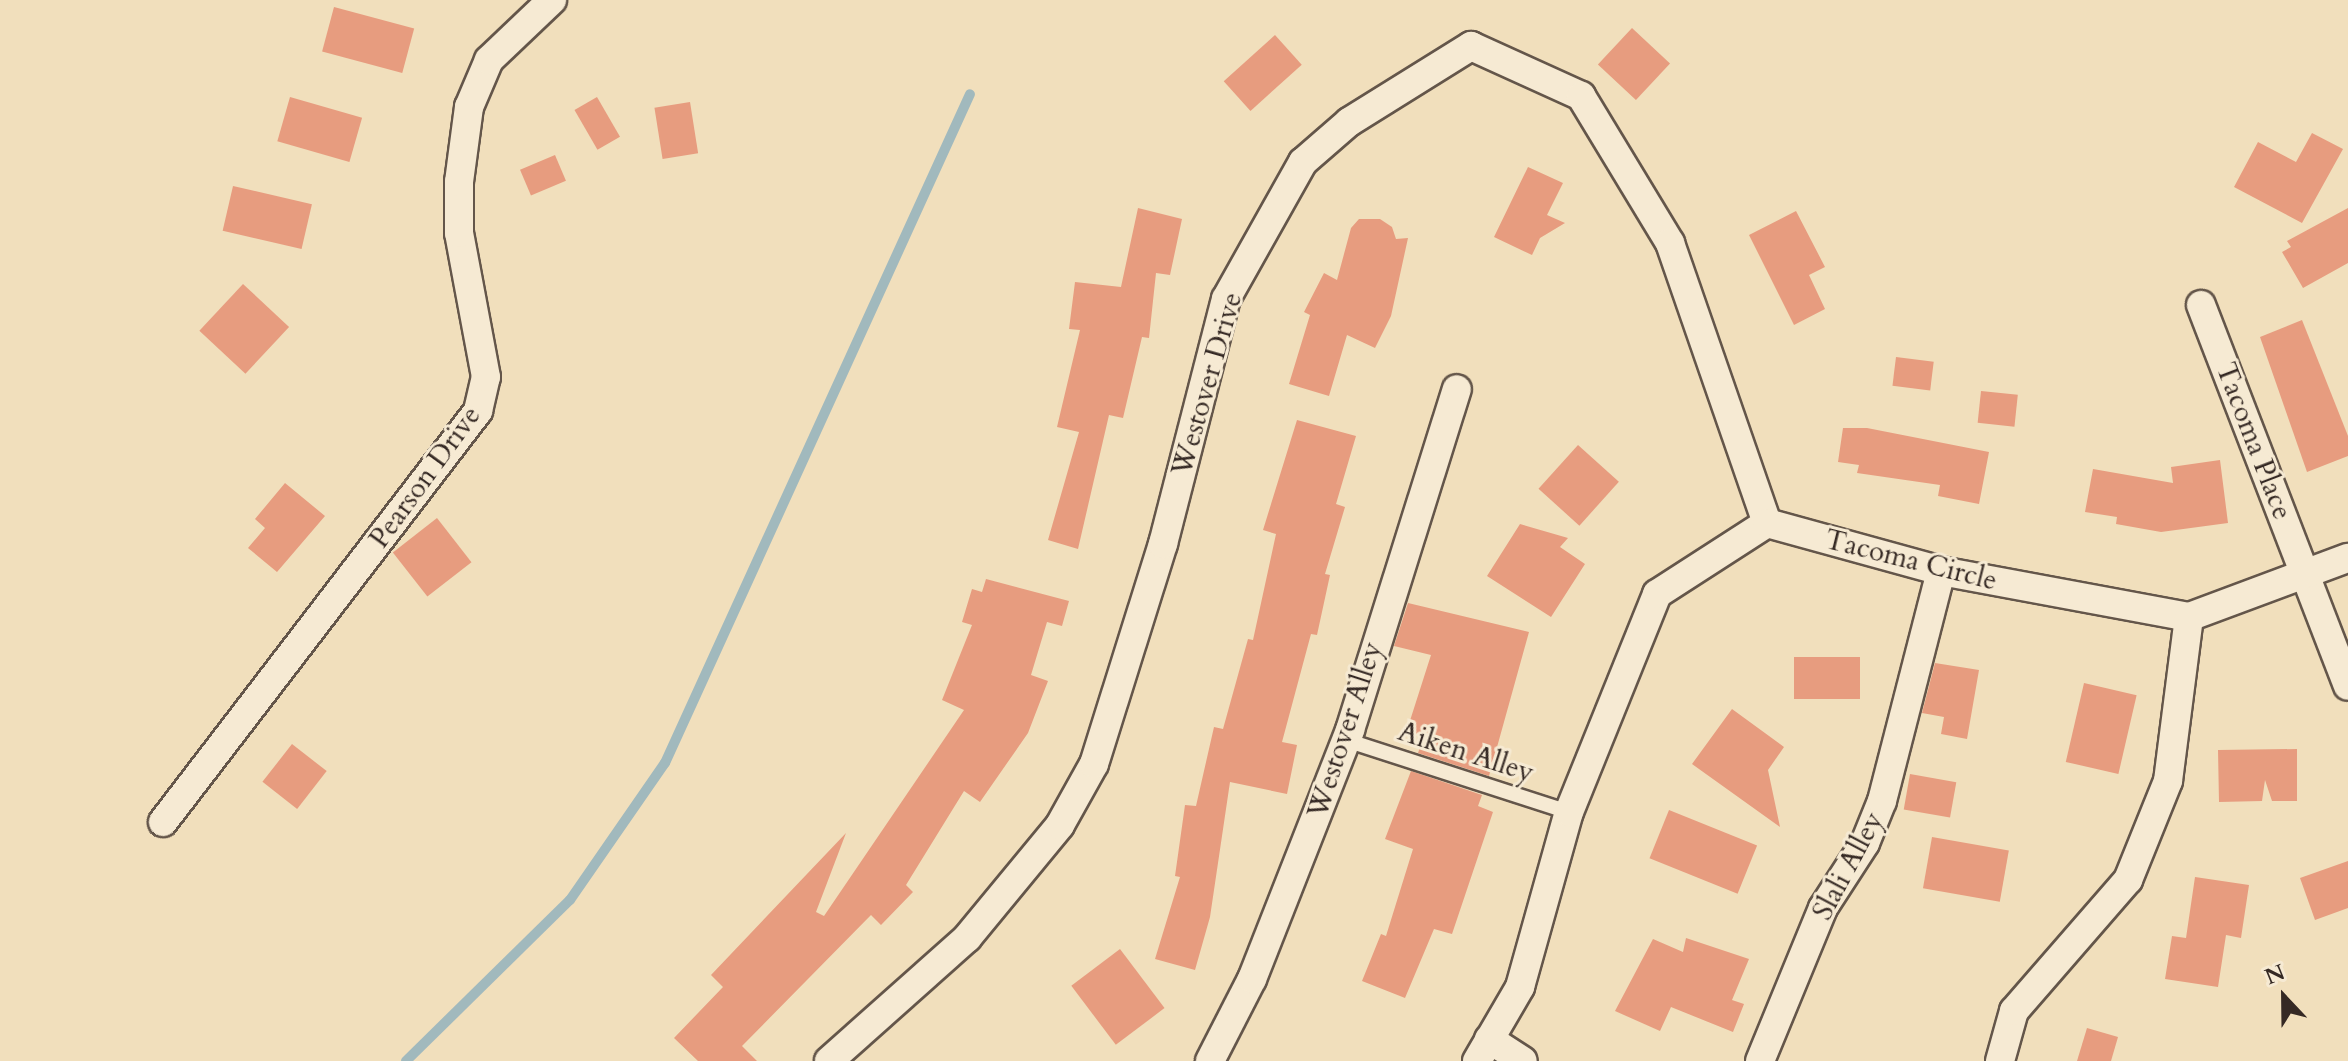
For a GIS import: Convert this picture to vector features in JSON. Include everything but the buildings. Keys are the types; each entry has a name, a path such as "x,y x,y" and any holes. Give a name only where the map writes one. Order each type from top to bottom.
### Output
{"street":[{"name":"Pearson Drive","path":"163,822 478,411 486,377 459,233 469,107 489,60 552,0"},
{"name":"Westover Drive","path":"829,1061 967,938 1060,825 1094,764 1163,544 1226,299 1303,162 1349,122 1471,46 1581,96 1670,243 1767,523"},
{"name":"Tacoma Place","path":"2201,305 2307,577"},
{"name":"Westover Alley","path":"1210,1061 1252,979 1346,740 1457,389"},
{"path":"1523,1061 1483,1050 1520,987 1569,812 1657,594 1767,523"},
{"name":"Tacoma Circle","path":"1767,523 1941,571 2189,617"},
{"path":"2000,1061 2014,1011 2128,880 2168,781 2189,617 2307,577 2348,558"},
{"name":"Slali Alley","path":"1760,1061 1823,908 1865,843 1882,801 1941,571"},
{"path":"2307,577 2348,686"}],"lane":[{"name":"Aiken Alley","path":"1346,740 1569,812"}],"waterway":[{"path":"406,1061 570,900 665,763 970,94"}]}
